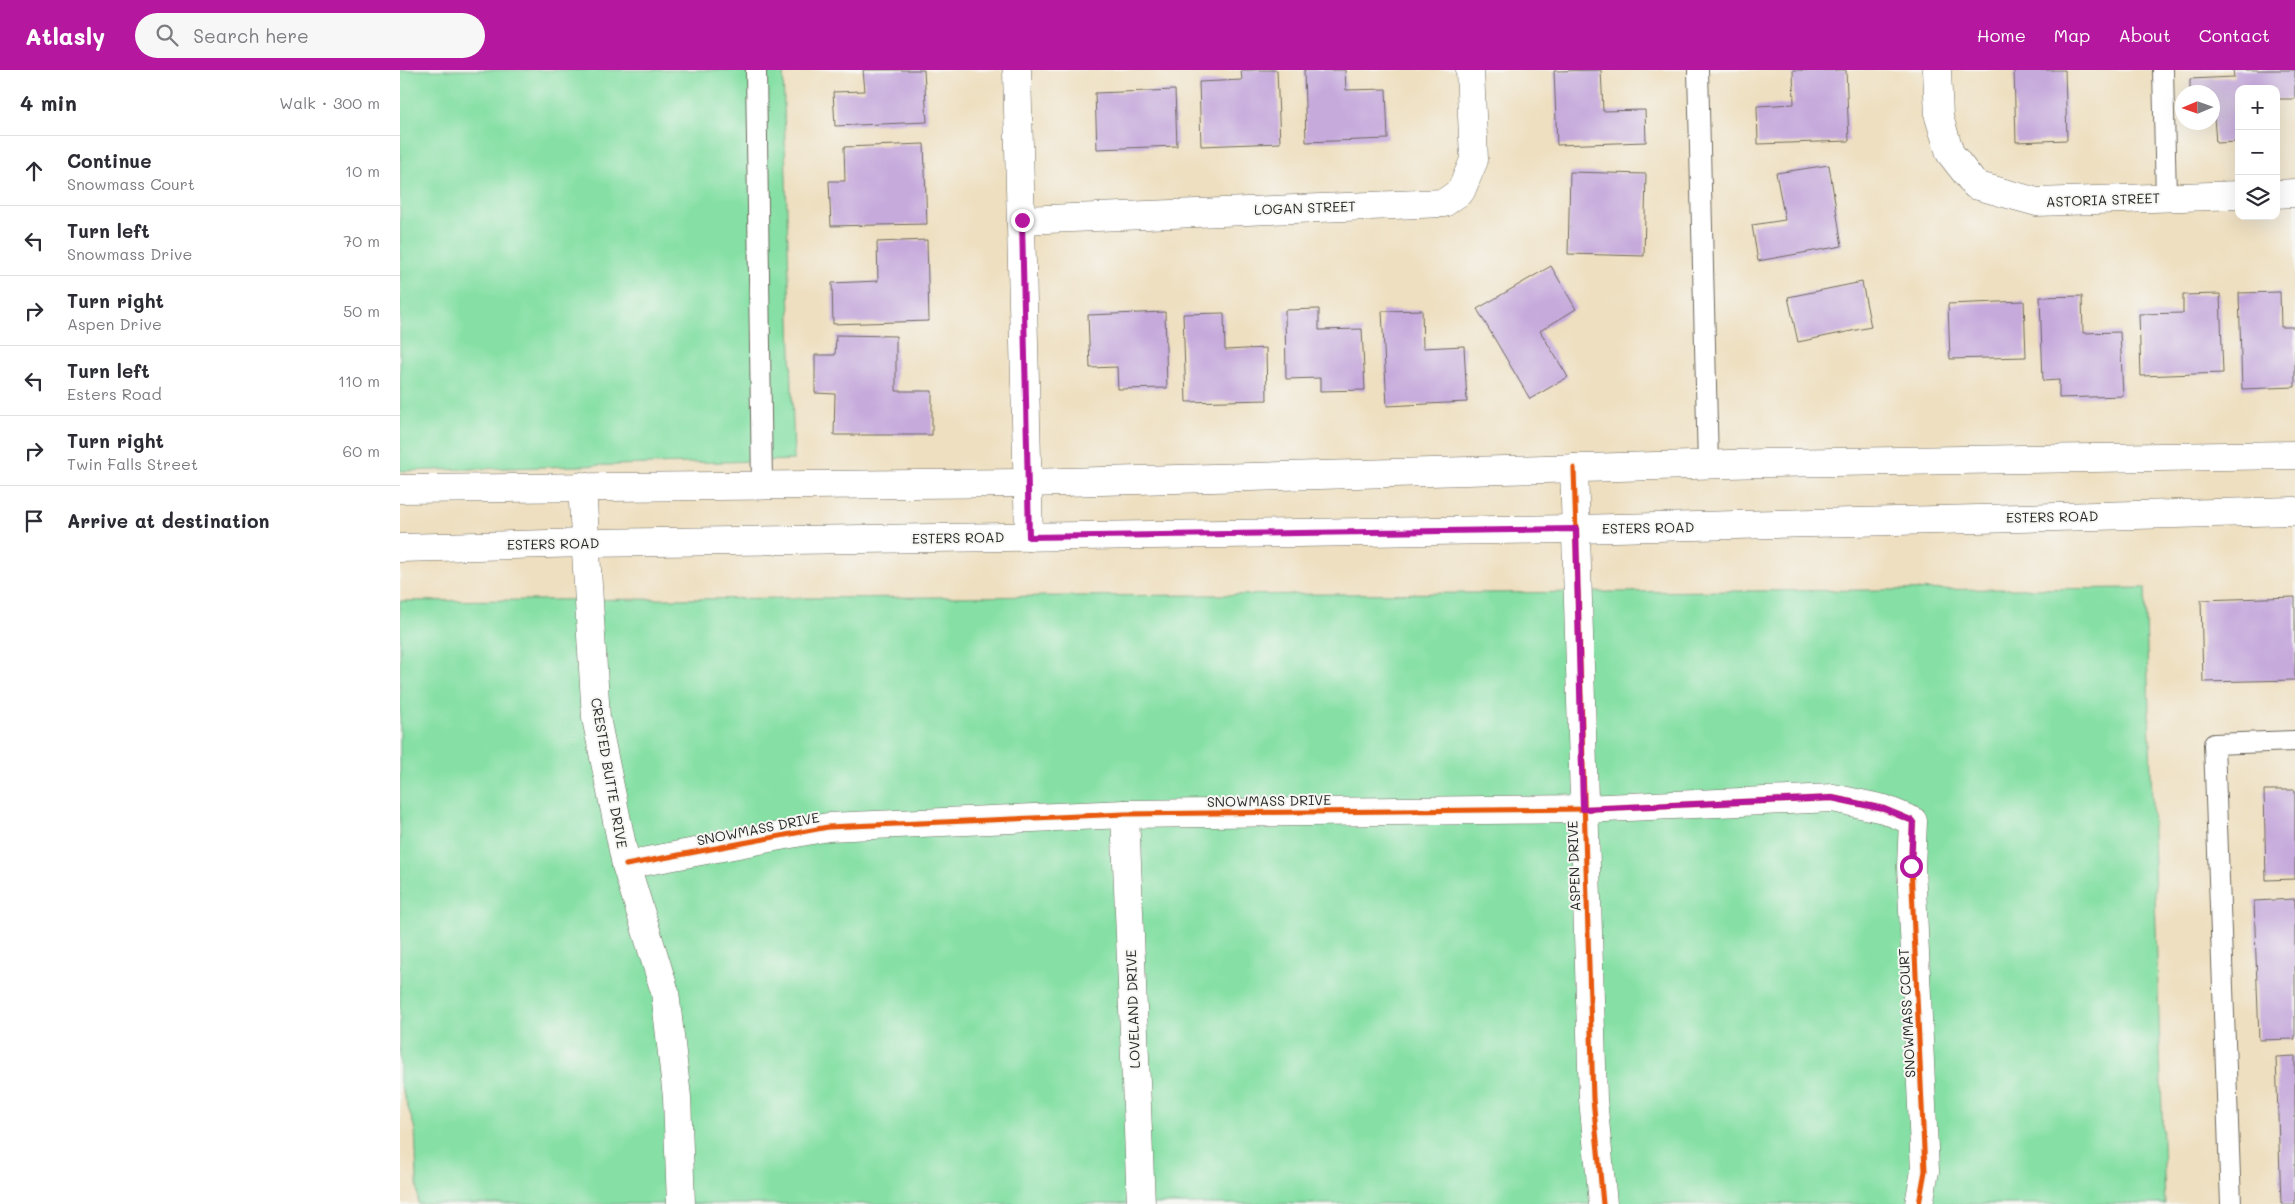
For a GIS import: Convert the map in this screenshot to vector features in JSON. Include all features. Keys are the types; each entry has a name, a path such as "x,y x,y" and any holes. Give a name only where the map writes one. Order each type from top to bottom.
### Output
{"street":[{"path":"1017,70 1029,537"},
{"name":"LOGAN STREET","path":"1022,220 1444,203 1461,191 1474,160 1470,70"},
{"name":"ASTORIA STREET","path":"1937,70 1939,117 1950,153 1975,184 2037,202 2235,195"},
{"path":"2280,194 2295,193"},
{"path":"400,489 1027,482 1708,464 2295,455"},
{"name":"ASPEN DRIVE","path":"1574,468 1593,1099 1603,1204"},
{"name":"CRESTED BUTTE DRIVE","path":"582,486 596,718 626,865 665,992 677,1097 681,1204"},
{"name":"ESTERS ROAD","path":"400,548 586,543 1576,529 2295,511"},
{"name":"SNOWMASS DRIVE","path":"626,865 828,827 1125,814 1583,809 1832,798 1884,809 1913,821"},
{"name":"LOVELAND DRIVE","path":"1125,814 1141,1204"},
{"name":"SNOWMASS COURT","path":"1913,821 1911,866 1925,1171 1919,1204"}],"lane":[{"path":"756,70 762,485"},
{"path":"1698,70 1708,464"},
{"path":"2163,70 2166,198"},
{"path":"2231,1204 2214,744 2295,741"}],"green space":[{"path":"400,70 783,70 794,460 400,471"},
{"path":"2145,588 2165,1204 418,1204 415,1129 400,1083 400,601"}],"building":[{"path":"863,70 924,70 927,122 835,126 833,92 865,91"},
{"path":"1241,70 1277,70 1280,143 1201,146 1199,82 1242,80"},
{"path":"1304,70 1345,70 1346,90 1386,89 1388,139 1306,142"},
{"path":"1601,70 1603,111 1645,110 1646,142 1557,145 1554,71"},
{"path":"1793,70 1846,70 1849,141 1758,144 1757,106 1794,104"},
{"path":"2014,70 2065,70 2067,140 2016,142"},
{"path":"2233,70 2295,70 2295,99 2280,99 2280,85 2235,85 2235,142 2216,143 2215,130 2220,130 2220,85 2190,85 2190,79 2234,77"},
{"path":"1175,90 1177,146 1097,149 1095,93"},
{"path":"924,144 927,224 831,226 829,181 845,181 844,147"},
{"path":"1829,165 1842,246 1758,261 1752,225 1785,220 1776,173"},
{"path":"1570,172 1646,174 1644,256 1568,254"},
{"path":"927,240 929,321 833,324 832,283 878,281 877,242"},
{"path":"1551,266 1576,309 1540,331 1568,377 1530,399 1477,309"},
{"path":"1862,282 1871,327 1798,342 1788,297"},
{"path":"2280,292 2281,327 2295,327 2295,387 2242,389 2239,293"},
{"path":"2220,294 2223,373 2141,376 2139,314 2183,313 2183,295"},
{"path":"2082,296 2083,333 2120,332 2123,396 2059,398 2059,380 2043,381 2040,297"},
{"path":"2024,301 2026,357 1950,359 1948,304"},
{"path":"1319,309 1319,330 1362,329 1365,390 1320,391 1320,378 1286,379 1285,310"},
{"path":"1422,310 1423,348 1464,346 1467,402 1387,406 1382,311"},
{"path":"1165,312 1167,388 1118,389 1117,367 1090,368 1088,315"},
{"path":"1224,313 1225,350 1266,348 1267,400 1186,402 1183,314"},
{"path":"836,335 896,336 896,391 932,391 932,435 834,435 835,394 815,393 815,355 835,355"},
{"path":"2295,597 2295,680 2203,682 2201,600"},
{"path":"2264,790 2295,790 2295,879 2266,880"},
{"path":"2295,899 2295,1039 2259,1040 2254,901"},
{"path":"2295,1056 2295,1204 2281,1204 2276,1057"}],"cycle path":[{"path":"1574,468 1593,1099 1603,1204"},
{"path":"626,865 828,827 1125,814 1583,809 1833,798 1884,809 1913,821 1911,866 1925,1171 1919,1204"}],"route":[{"path":"1022,220 1029,537 1576,529 1583,809 1832,798 1884,809 1913,821 1911,866"}]}
